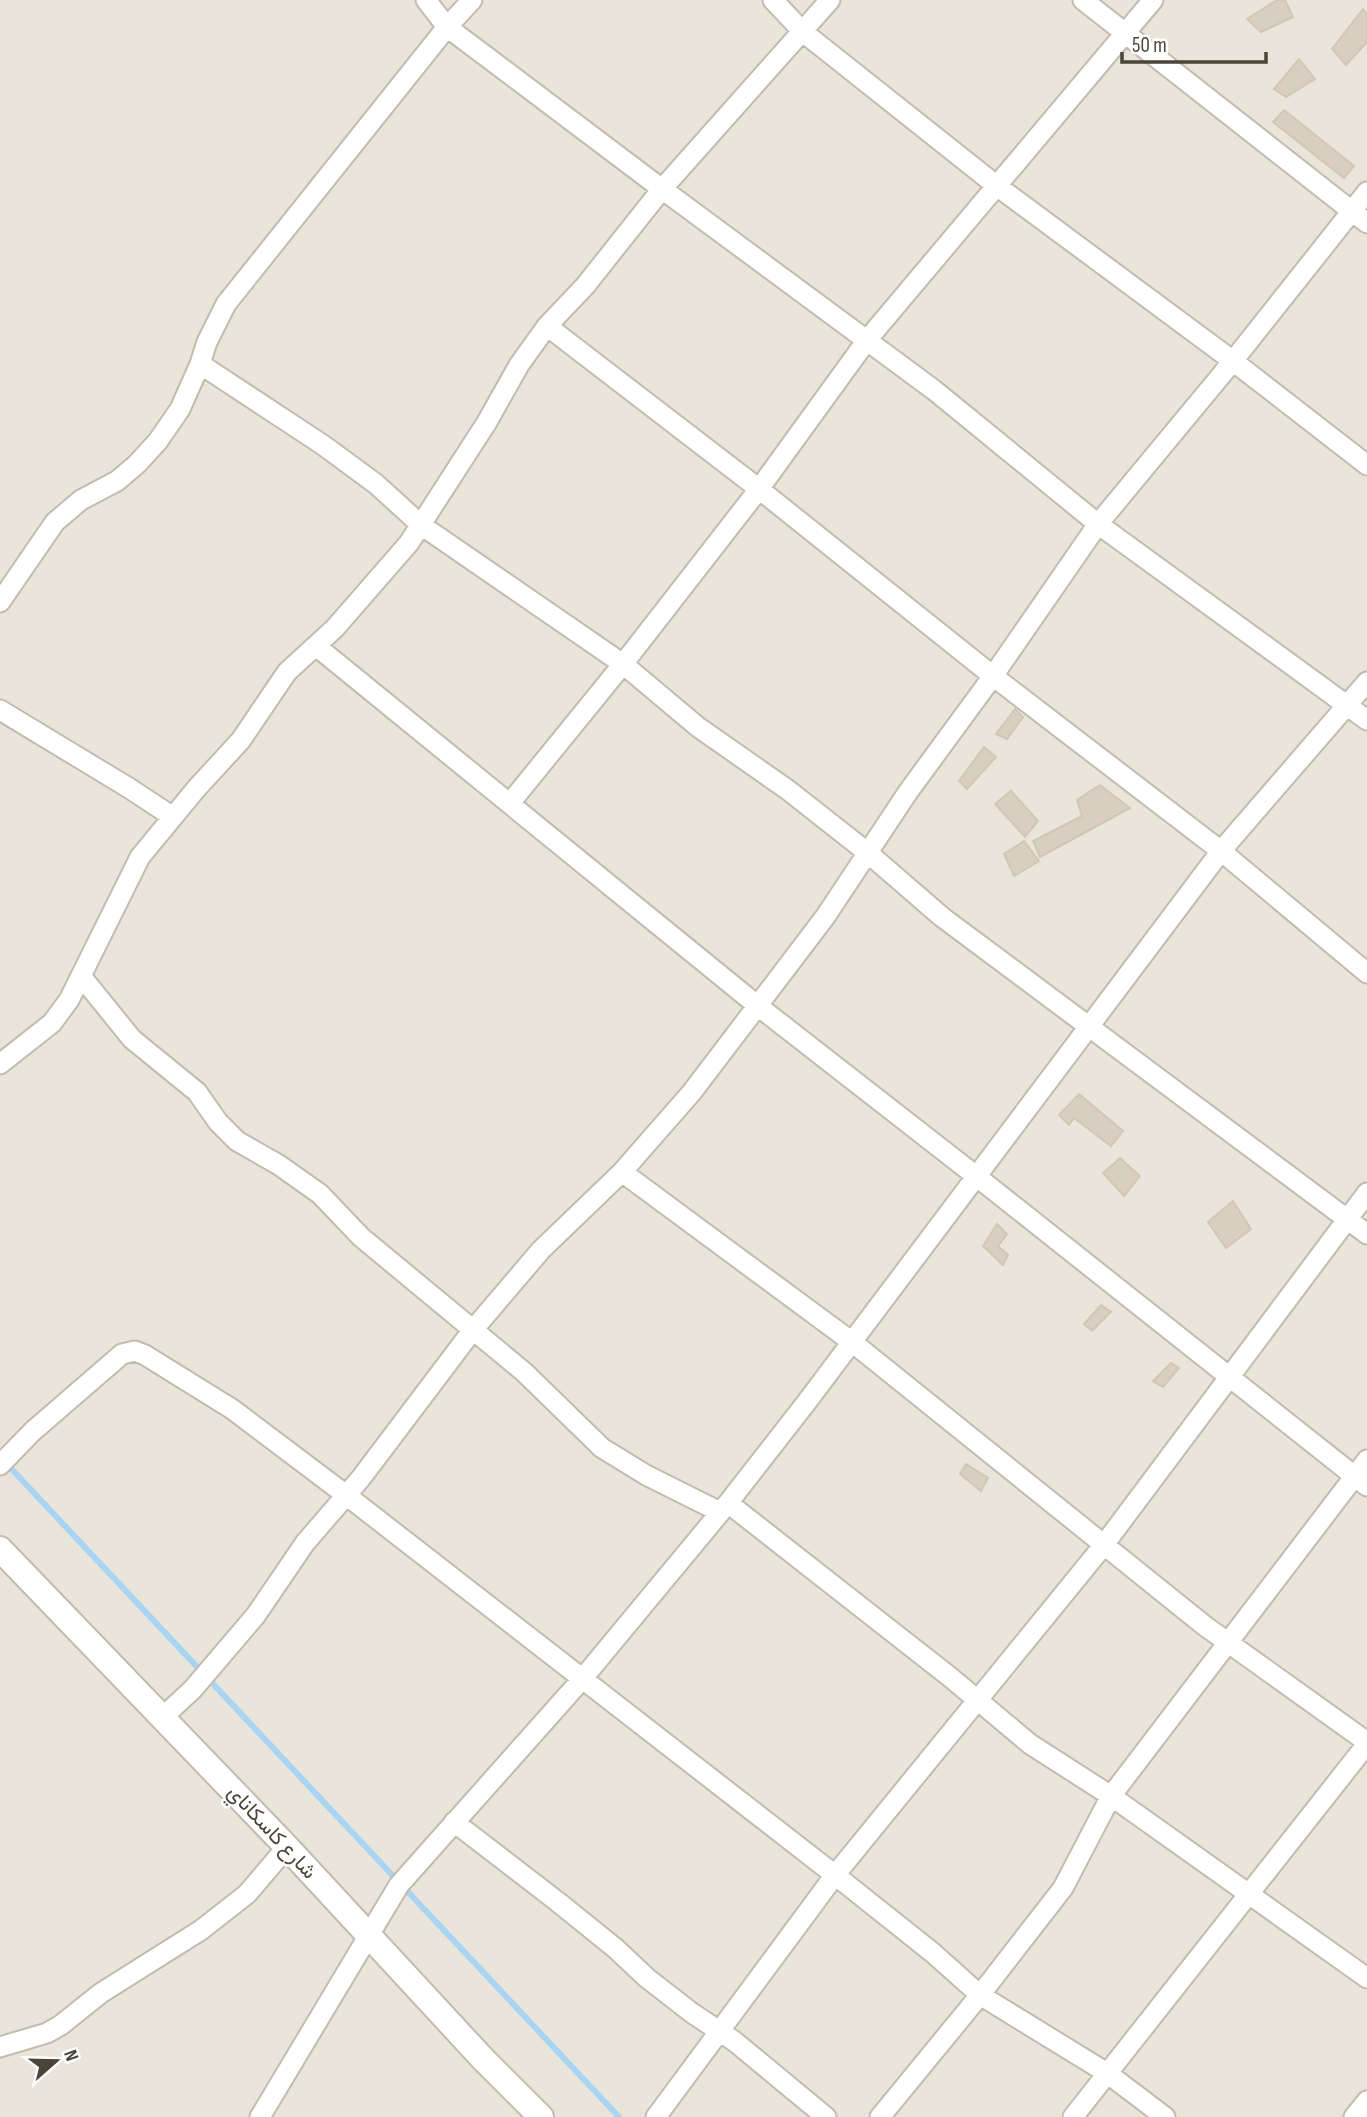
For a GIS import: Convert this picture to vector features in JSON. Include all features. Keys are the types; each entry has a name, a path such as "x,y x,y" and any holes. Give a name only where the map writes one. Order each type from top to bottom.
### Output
{"street":[{"path":"426,0 447,27 934,390 1098,524 1367,720"},
{"path":"0,601 55,522 81,500 117,481 158,441 180,409 200,364 206,342 226,304 447,27 472,0"},
{"path":"773,0 803,32 997,186 1233,361 1367,466"},
{"path":"0,1065 52,1023 69,1000 140,857 241,740 287,672 316,646 409,543 487,422 519,365 547,326 585,286 662,189 830,0"},
{"path":"1083,0 1359,217"},
{"path":"510,803 623,664 759,489 867,340 1153,0"},
{"path":"163,1717 193,1689 256,1615 305,1543 361,1478 472,1331 541,1250 622,1172 692,1092 825,917 908,792 993,676 1098,524 1233,361 1359,217 1367,192"},
{"path":"547,326 1221,851 1367,973"},
{"path":"200,364 323,445 376,484 421,525 623,664 698,727 788,790 868,853 942,917 1367,1234"},
{"path":"316,646 758,1006 1361,1481"},
{"path":"260,2117 399,1885 583,1678 724,1508 1221,851 1367,682"},
{"path":"0,710 173,817"},
{"path":"81,976 132,1039 197,1092 218,1122 237,1141 279,1165 320,1194 361,1237 524,1372 602,1448 646,1475 724,1508 950,1677 1030,1744 1111,1796 1367,1978"},
{"path":"622,1172 852,1342 1000,1459 1103,1546 1229,1643 1367,1743 1073,2117"},
{"path":"656,2117 835,1875 1103,1546 1367,1193"},
{"path":"0,1465 33,1431 122,1354 135,1351 145,1355 232,1409 346,1495 835,1875 981,1995 1048,2039 1107,2073 1165,2117"},
{"path":"880,2117 981,1995 1063,1888 1111,1796 1229,1643 1361,1481 1367,1460"},
{"name":"شارع كاسكاناي","path":"0,1549 287,1847 483,2059 541,2117"},
{"path":"454,1822 826,2117"},
{"path":"0,2047 40,2035 61,2025 101,1993 201,1930 247,1894 287,1847"},
{"path":"1354,2117 1367,2101"}],"shaded area":[{"path":"0,0 1367,0 1367,2117 0,2117"}],"building":[{"path":"1277,0 1285,0 1293,17 1261,32 1247,19"},
{"path":"1363,9 1367,14 1367,42 1346,65 1332,49"},
{"path":"1299,59 1315,79 1286,97 1274,89"},
{"path":"1284,110 1354,166 1344,178 1273,122"},
{"path":"1015,709 1023,717 1007,739 996,734"},
{"path":"984,747 996,757 967,789 959,781"},
{"path":"1100,785 1130,808 1040,857 1033,841 1082,816 1077,800"},
{"path":"1011,791 1038,821 1025,837 995,804"},
{"path":"1024,841 1039,861 1014,876 1004,854"},
{"path":"1079,1094 1123,1131 1111,1146 1074,1118 1069,1125 1059,1115"},
{"path":"1120,1158 1140,1176 1124,1196 1103,1173"},
{"path":"1233,1201 1251,1229 1226,1248 1208,1222"},
{"path":"997,1224 1007,1234 998,1246 1008,1255 1003,1265 983,1246"},
{"path":"1101,1305 1111,1312 1092,1331 1084,1324"},
{"path":"1171,1363 1179,1368 1163,1387 1153,1381"},
{"path":"966,1464 988,1478 981,1491 960,1474"}],"waterway":[{"path":"5,1462 619,2117"}]}
